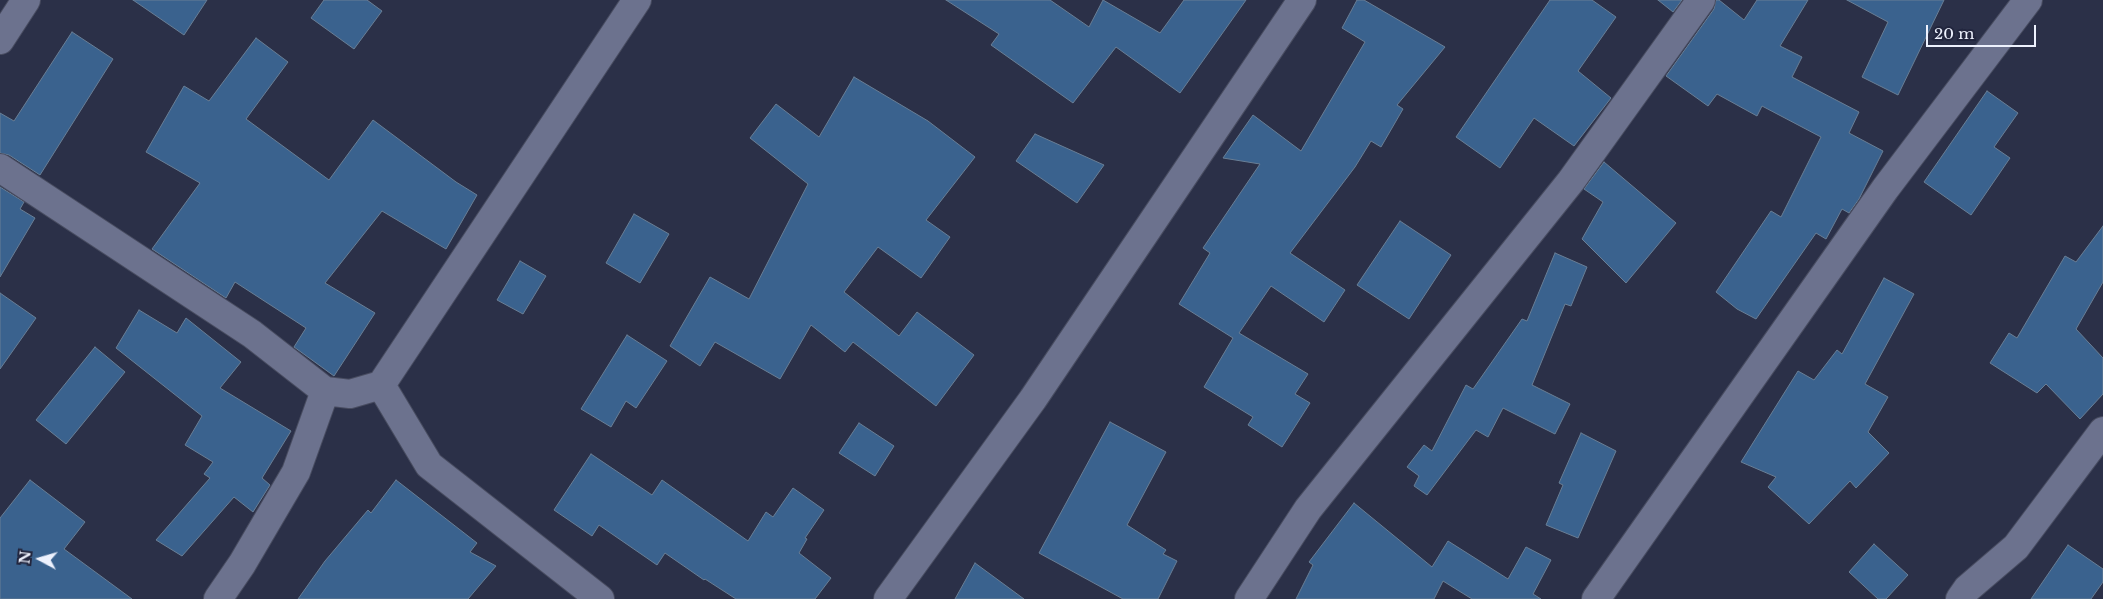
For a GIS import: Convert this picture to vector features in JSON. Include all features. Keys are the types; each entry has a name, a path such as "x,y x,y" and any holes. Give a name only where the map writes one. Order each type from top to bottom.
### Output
{"street":[{"path":"0,40 26,0"},
{"path":"0,168 252,334 325,392 350,394 381,385 637,0"},
{"path":"888,599 1033,399 1302,0"},
{"path":"1249,599 1308,510 1571,181 1701,0"},
{"path":"1596,599 1885,189 2028,0"},
{"path":"381,385 430,465 600,599"},
{"path":"218,599 242,564 296,472 325,392"},
{"path":"1960,599 1967,589 2016,547 2103,431"}],"building":[{"path":"133,0 207,0 184,35"},
{"path":"324,0 367,0 382,11 354,49 311,18"},
{"path":"946,0 1050,0 1089,27 1103,0 1160,33 1184,0 1246,0 1180,93 1116,47 1073,103 991,45 999,34"},
{"path":"1357,0 1364,0 1445,47 1397,105 1403,109 1381,147 1371,141 1355,167 1290,253 1345,290 1324,322 1271,286 1239,333 1308,374 1295,394 1310,403 1282,447 1248,425 1253,417 1204,387 1233,338 1179,304 1210,253 1203,248 1260,164 1223,158 1253,115 1301,151 1365,42 1342,28"},
{"path":"1550,0 1592,0 1616,17 1578,71 1611,98 1574,146 1534,118 1500,168 1456,137"},
{"path":"1658,0 1682,0 1673,12"},
{"path":"1716,0 1719,0 1744,20 1757,0 1808,0 1780,46 1802,57 1792,77 1859,112 1849,133 1883,151 1859,199 1849,213 1842,209 1826,239 1816,233 1756,319 1737,309 1716,292 1771,211 1781,217 1821,137 1762,106 1757,116 1717,94 1708,106 1666,76 1714,9"},
{"path":"1847,0 1944,0 1898,95 1862,77 1888,22"},
{"path":"72,32 113,59 40,175 9,155 0,153 0,113 14,121"},
{"path":"256,38 288,62 246,119 329,180 373,120 456,182 477,195 446,249 382,211 325,283 375,313 334,376 294,347 306,328 235,282 226,298 152,249 200,183 146,152 184,86 209,101"},
{"path":"854,77 928,121 975,157 926,220 950,237 921,278 878,247 844,292 899,336 917,312 974,355 936,406 853,342 845,352 811,325 780,379 715,342 700,366 670,346 710,277 749,299 808,184 750,138 776,104 819,137"},
{"path":"1987,91 2018,113 1994,147 2010,158 1971,215 1924,182"},
{"path":"1035,134 1104,165 1077,203 1016,161"},
{"path":"1604,162 1676,223 1626,283 1582,239 1603,202 1584,189"},
{"path":"0,187 24,202 20,209 35,218 0,277"},
{"path":"634,214 669,234 640,283 606,263"},
{"path":"1400,221 1451,255 1409,319 1357,285"},
{"path":"2103,226 2103,282 2076,329 2103,358 2103,394 2080,419 2046,384 2037,393 1990,363 2009,333 2017,338 2065,256 2076,262"},
{"path":"1555,253 1587,267 1571,306 1565,304 1532,385 1570,404 1555,434 1503,408 1488,437 1476,430 1427,495 1414,486 1419,476 1407,467 1424,445 1432,451 1466,385 1473,389 1522,319 1527,321"},
{"path":"520,261 546,276 523,314 497,300"},
{"path":"1884,278 1914,294 1865,384 1888,397 1868,432 1889,453 1856,488 1850,481 1809,524 1768,487 1776,477 1741,462 1798,371 1814,380 1837,350 1842,354"},
{"path":"0,293 36,318 0,369"},
{"path":"139,310 177,333 186,318 241,362 220,388 291,431 262,478 270,485 253,512 234,497 182,556 156,540 210,478 204,474 213,462 185,445 202,416 116,348"},
{"path":"627,335 667,361 636,408 626,401 611,427 581,409"},
{"path":"95,347 125,372 66,444 36,420"},
{"path":"1110,422 1166,452 1127,525 1166,550 1163,554 1177,561 1158,599 1123,599 1039,553"},
{"path":"859,423 894,446 875,476 839,453"},
{"path":"1581,433 1616,451 1578,538 1546,525 1563,485 1559,483"},
{"path":"591,454 652,495 662,480 748,541 766,512 773,517 793,488 824,510 805,538 807,539 799,553 831,578 815,599 736,599 665,553 657,565 599,525 592,536 554,510"},
{"path":"30,480 85,522 64,549 132,599 0,599 0,518"},
{"path":"396,480 477,543 470,552 496,566 468,599 298,599 325,561 368,510 371,513"},
{"path":"1354,503 1432,567 1448,541 1508,579 1526,547 1551,560 1533,594 1541,599 1472,599 1443,581 1434,599 1296,599 1313,565 1309,562"},
{"path":"1874,544 1908,575 1886,599 1878,599 1849,572"},
{"path":"2068,545 2103,569 2103,582 2091,599 2031,599"},
{"path":"975,563 1024,599 955,599"}]}
